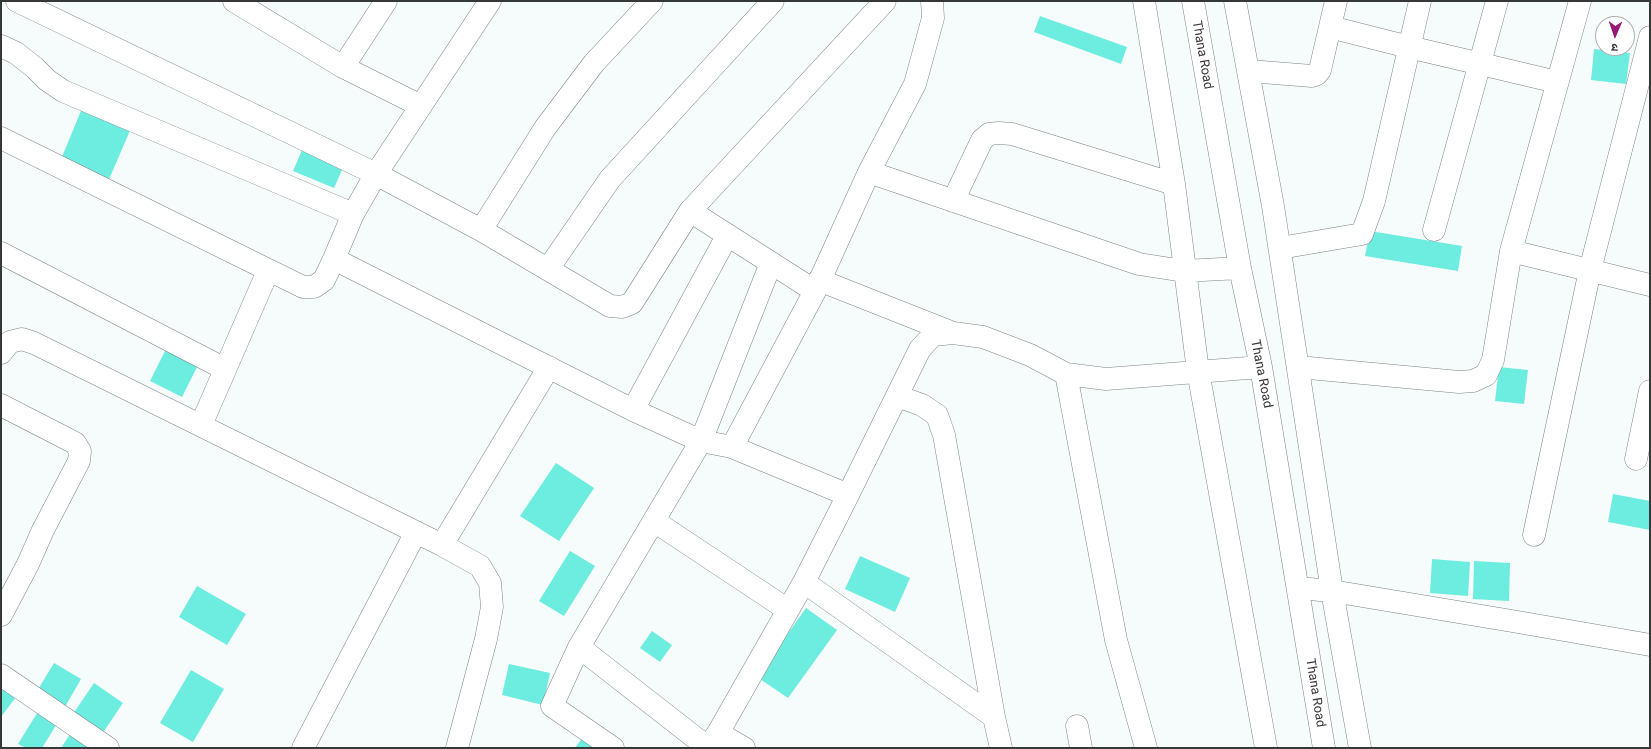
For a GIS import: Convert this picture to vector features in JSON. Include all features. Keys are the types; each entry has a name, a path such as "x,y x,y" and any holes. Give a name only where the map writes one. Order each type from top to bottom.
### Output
{"street":[{"path":"17,1 376,174 481,230 610,306 622,307 632,303 690,211 885,1"},
{"path":"234,1 343,67 421,106"},
{"path":"343,67 386,1"},
{"path":"1,138 268,271 303,287 314,287 324,280 353,214 376,174 490,1"},
{"path":"481,230 545,128 594,63 652,1"},
{"path":"548,269 610,179 773,1"},
{"path":"732,447 817,286 869,172 915,84 933,18 932,1"},
{"path":"1144,1 1174,184 1198,371 1266,748"},
{"name":"Thana Road","path":"1193,1 1240,268 1261,367 1324,748"},
{"path":"1236,1 1280,248 1332,592 1360,748"},
{"path":"1249,71 1312,76 1317,74 1320,70 1336,1"},
{"path":"1280,248 1362,234 1374,201 1420,1"},
{"path":"1434,230 1497,1"},
{"path":"1298,367 1459,382 1473,381 1486,375 1493,360 1511,251 1580,1"},
{"path":"1330,27 1557,82"},
{"path":"1534,535 1590,270 1650,37"},
{"path":"1,46 16,54 35,68 47,80 63,92 353,214"},
{"path":"953,201 982,140 989,134 999,133 1012,134 1174,184"},
{"path":"869,172 1139,264 1184,271 1240,268"},
{"path":"690,211 771,263 817,286 952,333 983,337 1030,355 1066,374 1106,379 1261,367"},
{"path":"633,410 727,236"},
{"path":"1511,251 1650,285"},
{"path":"1,253 225,369"},
{"path":"334,259 633,410 701,441 732,447 848,495"},
{"path":"613,748 552,706 579,647 701,441 771,263"},
{"path":"201,425 268,271"},
{"path":"711,743 804,582 920,349 934,335 952,333"},
{"path":"1,353 10,342 22,339 34,343 416,532 480,566 490,583 492,607 486,639 457,748"},
{"path":"442,545 549,367"},
{"path":"1066,374 1116,640 1146,748"},
{"path":"1636,459 1650,391"},
{"path":"897,396 922,405 937,415 944,435 994,717 1001,748"},
{"path":"1,404 75,443 80,451 78,461 1,616"},
{"path":"654,520 788,610"},
{"path":"303,748 416,532"},
{"path":"804,582 994,717"},
{"path":"1298,588 1332,592 1650,645"},
{"path":"579,647 711,743 744,748"},
{"path":"1,675 108,748"},
{"path":"1077,726 1081,748"}],"building":[{"path":"1040,16 1127,47 1121,64 1034,32"},
{"path":"1594,49 1595,56 1630,56 1626,84 1591,80"},
{"path":"83,106 132,126 107,184 59,164"},
{"path":"305,143 346,161 334,188 293,171"},
{"path":"1370,231 1462,246 1458,271 1365,256"},
{"path":"169,343 201,359 182,397 150,381"},
{"path":"1499,367 1528,370 1524,404 1495,401"},
{"path":"556,463 594,488 559,541 520,516"},
{"path":"1613,494 1650,501 1650,530 1608,522"},
{"path":"570,551 595,566 564,616 539,601"},
{"path":"860,556 910,578 895,612 845,589"},
{"path":"1432,559 1470,562 1468,596 1430,593"},
{"path":"1474,561 1510,563 1509,601 1473,599"},
{"path":"197,586 246,614 227,645 179,617"},
{"path":"806,608 837,630 788,698 757,677"},
{"path":"652,631 672,645 660,662 640,648"},
{"path":"54,663 81,679 62,712 34,696"},
{"path":"509,664 550,673 543,705 502,695"},
{"path":"191,670 224,689 193,742 160,723"},
{"path":"1,682 19,693 1,717"},
{"path":"94,683 123,703 100,737 71,717"},
{"path":"39,710 58,722 42,748 26,748 18,744"},
{"path":"74,728 103,748 61,748"},
{"path":"583,737 598,748 575,748"}]}
